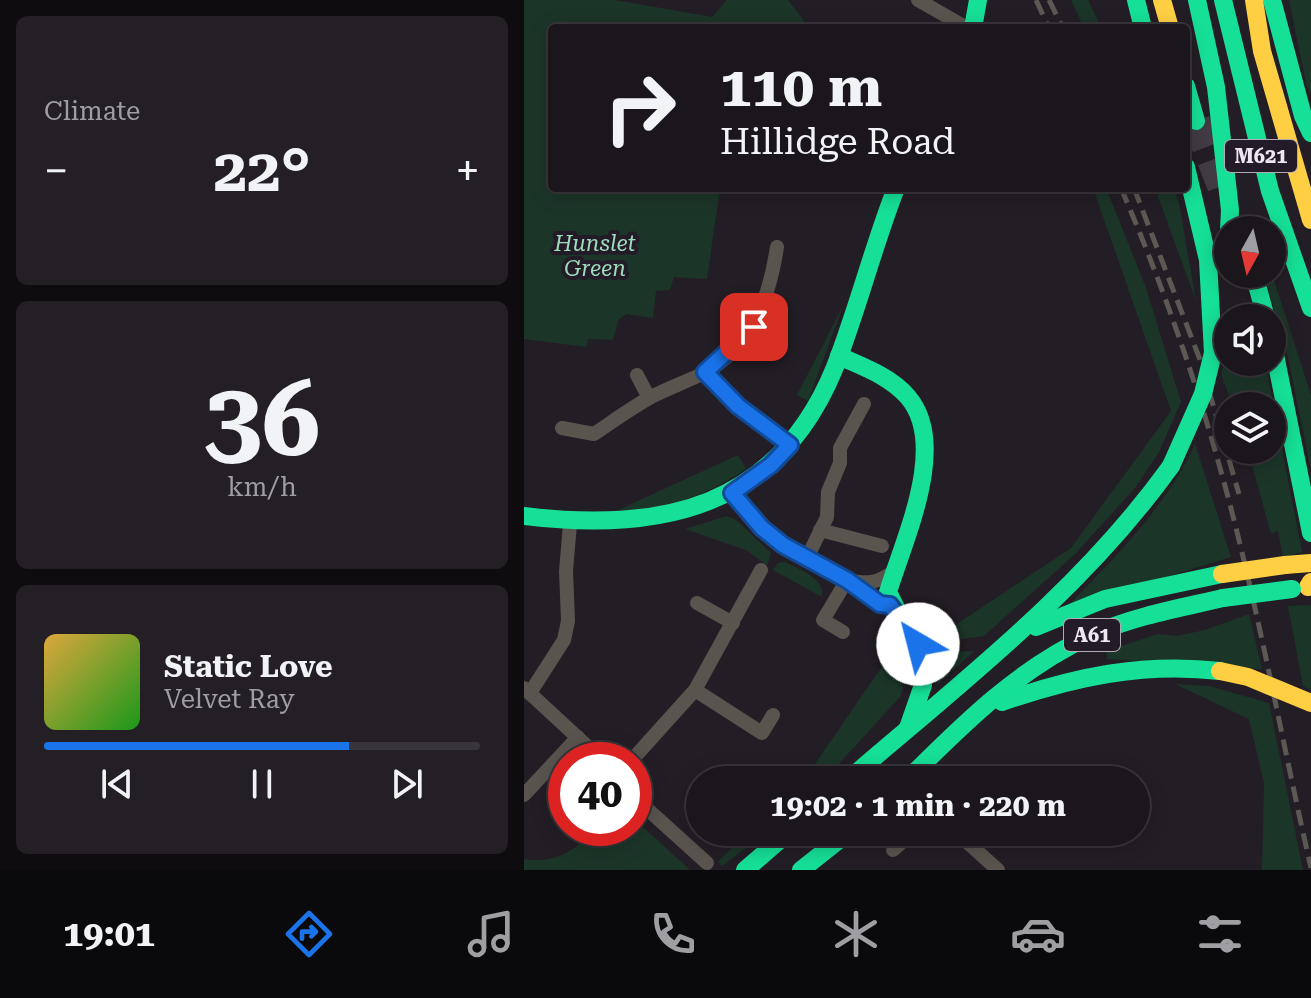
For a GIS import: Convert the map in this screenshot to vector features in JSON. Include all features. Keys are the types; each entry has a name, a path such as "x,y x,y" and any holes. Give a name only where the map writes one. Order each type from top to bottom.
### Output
{"main road":[{"path":"971,24 978,0"},
{"path":"1136,0 1142,24"},
{"path":"1162,0 1169,24"},
{"path":"1197,0 1216,87 1230,216"},
{"name":"M621","path":"1223,0 1270,191 1311,308"},
{"name":"M621","path":"1254,0 1262,51 1311,220"},
{"path":"1272,0 1303,116 1311,133"},
{"path":"1190,100 1196,121"},
{"name":"A61","path":"864,766 973,676 1047,608 1129,523 1171,466 1203,394 1213,353 1213,305 1208,260 1190,184"},
{"path":"524,516 570,524 655,520 732,493 771,465 790,445 823,395 895,192"},
{"path":"1213,353 1223,313 1225,288"},
{"path":"839,356 901,387 912,398 925,426 925,460 888,592 890,605 918,644 924,662 923,686 908,728"},
{"path":"1279,376 1311,533"},
{"name":"A61","path":"1013,637 1105,599 1222,574 1311,563"},
{"name":"A61","path":"921,766 978,711 1028,671 1094,634 1165,611 1223,598 1306,586"},
{"path":"978,711 1075,678 1113,669 1158,665 1248,677 1311,703"},
{"path":"745,870 773,846"},
{"path":"803,869 832,846"}],"street":[{"path":"918,0 963,24"},
{"path":"562,428 594,434 649,398 705,372 754,327 773,277 777,247"},
{"path":"705,372 738,406 790,445"},
{"path":"637,375 649,398"},
{"path":"807,558 827,517 828,492 840,463 840,448 864,404"},
{"path":"732,493 762,528 847,580 867,584 881,581 894,571"},
{"path":"570,524 566,571 568,621 564,640 527,691 583,742"},
{"path":"820,530 882,546"},
{"path":"648,742 695,690 761,570"},
{"path":"847,580 857,591 890,605"},
{"path":"843,632 823,620 847,580"},
{"path":"697,603 733,623"},
{"path":"695,690 762,733 773,715"},
{"path":"528,800 578,737"},
{"path":"652,813 707,863"},
{"path":"893,850 897,846"},
{"path":"971,846 998,870"}],"green space":[{"name":"Hunslet Green","path":"524,0 615,0 712,17 727,0 788,0 806,24 548,24 548,192 719,192 707,279 674,277 670,290 656,291 653,318 627,314 619,319 613,340 588,339 586,347 524,339"},
{"path":"1071,0 1088,0 1099,24 1082,24"},
{"path":"1289,0 1311,0 1311,96 1306,83"},
{"path":"1094,192 1108,192 1146,288 1181,402 1159,452 1135,488 1076,553 984,636 927,644 1071,548 1171,411"},
{"path":"1156,192 1175,192 1179,203 1196,301"},
{"path":"1268,288 1277,288 1282,304 1273,304"},
{"path":"843,306 808,401 797,395"},
{"path":"1286,317 1311,395 1311,470 1288,358"},
{"path":"1222,376 1268,376 1271,392 1228,392"},
{"path":"1195,444 1231,557 1067,607 1154,511"},
{"path":"738,455 746,469 714,488 667,505 614,512"},
{"path":"1252,464 1285,464 1302,552 1283,557 1278,531 1271,534"},
{"path":"727,516 735,519 771,553 767,565 746,550 685,529"},
{"path":"785,562 816,580 822,597 773,570 778,563"},
{"path":"1311,605 1311,690 1303,686 1288,606"},
{"path":"1249,614 1262,669 1107,659 1106,651 1158,634 1177,636 1205,630"},
{"path":"894,649 903,688 900,697 837,766 814,766"},
{"path":"974,651 937,685 937,653"},
{"path":"1175,684 1209,686 1269,703 1303,870 1262,870 1264,783 1249,719"},
{"path":"652,835 690,870 524,870 524,859 556,857 577,846 652,846"},
{"path":"733,846 748,846 722,866 718,862"}],"tunnel":[{"path":"1196,121 1223,191"}],"railway":[{"path":"1036,0 1047,24"},
{"path":"1049,0 1061,24"},
{"path":"1123,192 1176,330 1222,475 1258,622 1311,868"},
{"path":"1136,192 1199,357 1239,494"}],"traffic: fast":[{"path":"974,24 978,0"},
{"path":"1136,0 1142,24"},
{"path":"1197,0 1216,87 1230,216"},
{"path":"1223,0 1270,191 1311,308"},
{"path":"1272,0 1303,116 1311,133"},
{"path":"1190,100 1196,121"},
{"path":"1190,184 1208,260 1213,353"},
{"path":"524,516 623,520 668,514 710,501 748,481 782,452 811,415 835,367 895,192"},
{"path":"1258,288 1262,304"},
{"path":"1171,466 1203,394 1213,353"},
{"path":"839,356 893,383 908,397 920,417 924,466 912,520 888,592 924,663 923,685 908,728"},
{"path":"1279,376 1311,533"},
{"path":"864,766 1060,594 1136,511 1171,466"},
{"path":"1036,627 1105,599 1222,574"},
{"path":"1223,598 1292,589"},
{"path":"921,766 994,698 1067,647 1125,622 1223,598"},
{"path":"1002,702 1056,685 1136,670 1220,671"},
{"path":"745,870 773,846"},
{"path":"801,870 831,846"}],"traffic: slow":[{"path":"1162,0 1169,24"},
{"path":"1254,0 1262,51 1311,220"},
{"path":"1285,565 1311,563"},
{"path":"1222,574 1285,565"},
{"path":"1308,587 1311,582"},
{"path":"1220,671 1248,677 1311,703"}],"route":[{"path":"754,327 734,349 705,372 738,406 790,445 771,465 732,493 762,528 783,545 847,580 857,591 880,604 890,605 918,644"}]}
